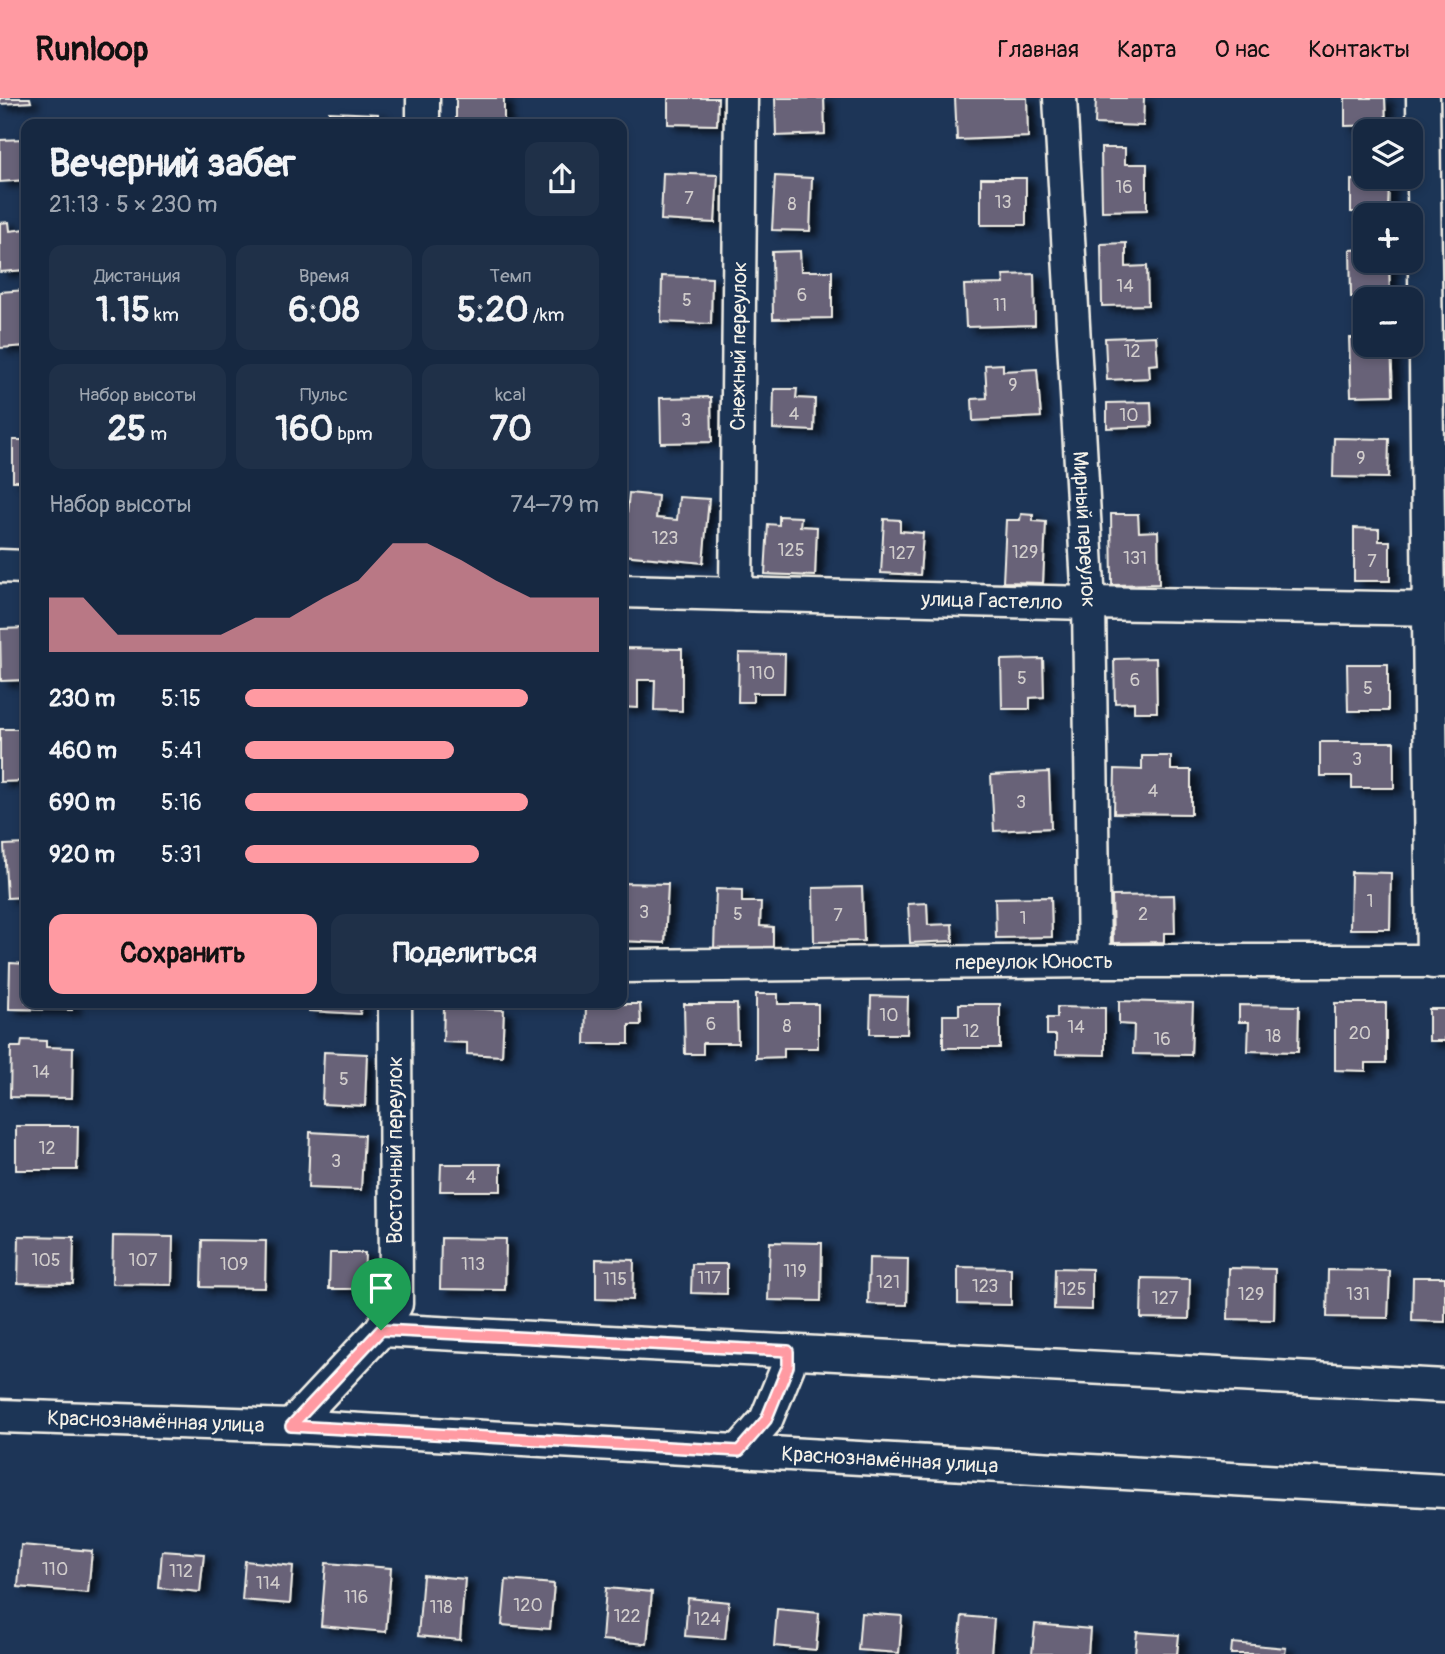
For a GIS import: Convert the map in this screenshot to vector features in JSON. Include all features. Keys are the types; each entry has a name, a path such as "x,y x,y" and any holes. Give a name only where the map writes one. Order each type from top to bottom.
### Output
{"street":[{"path":"423,98 424,119"},
{"name":"Снежный переулок","path":"736,593 741,98"},
{"name":"Мирный переулок","path":"1060,98 1089,603 1094,961"},
{"path":"1423,98 1437,609 1439,962"},
{"path":"0,566 21,567"},
{"name":"улица Гастелло","path":"627,591 1437,609"},
{"name":"переулок Юность","path":"627,966 1094,961 1439,962"},
{"name":"Восточный переулок","path":"291,1426 381,1330 396,1304 395,1008"},
{"path":"381,1330 1445,1385"},
{"path":"739,1451 766,1420 788,1366 788,1351"},
{"name":"Краснознамённая улица","path":"0,1416 291,1426 1445,1491"}],"building":[{"path":"0,98 30,98 31,102 0,104"},
{"path":"456,98 504,98 504,119 456,119"},
{"path":"668,98 718,98 717,125 668,124"},
{"path":"775,98 824,98 825,134 776,136"},
{"path":"955,98 1027,98 1028,137 957,140"},
{"path":"1096,98 1144,98 1143,126 1095,124"},
{"path":"1345,98 1385,98 1386,119 1353,119 1353,126 1345,126"},
{"path":"329,112 378,114 378,119 328,119"},
{"path":"21,139 21,180 0,182 0,140"},
{"path":"1101,148 1125,148 1125,164 1147,164 1147,210 1102,211"},
{"path":"663,173 718,175 715,223 661,220"},
{"path":"775,176 812,178 810,231 772,230"},
{"path":"981,178 1026,178 1026,225 981,225"},
{"path":"1351,180 1353,189 1389,189 1388,203 1353,203 1351,212"},
{"path":"9,222 10,231 21,230 21,270 0,272 0,223"},
{"path":"1126,243 1126,267 1147,266 1148,305 1102,306 1101,244"},
{"path":"1350,250 1353,250 1353,273 1389,273 1390,287 1353,287 1351,297"},
{"path":"800,251 801,271 832,271 832,318 773,319 772,252"},
{"path":"1034,274 1035,325 966,327 964,285 1004,284 1003,275"},
{"path":"662,276 712,278 711,324 661,322"},
{"path":"21,290 21,346 0,348 0,292"},
{"path":"1156,336 1158,364 1149,365 1150,378 1107,380 1105,338"},
{"path":"1349,338 1353,338 1353,357 1391,357 1393,395 1351,396"},
{"path":"1003,364 1003,371 1037,369 1041,417 973,421 972,399 987,398 985,365"},
{"path":"774,389 797,389 796,398 815,399 814,431 773,429"},
{"path":"711,397 712,442 661,443 660,398"},
{"path":"1151,402 1152,426 1107,428 1107,403"},
{"path":"1334,438 1389,439 1388,478 1333,477"},
{"path":"13,440 21,440 21,481 13,481"},
{"path":"629,493 658,496 656,518 677,520 679,497 709,499 703,563 627,555"},
{"path":"1021,514 1033,515 1033,521 1046,522 1043,583 1003,582 1006,520 1020,520"},
{"path":"1111,514 1138,514 1139,532 1158,531 1159,584 1112,585"},
{"path":"779,516 801,517 800,526 817,527 815,576 765,574 768,524 779,525"},
{"path":"884,519 900,520 900,531 923,533 920,575 881,573"},
{"path":"1354,528 1379,529 1379,541 1390,541 1390,581 1354,581"},
{"path":"21,628 21,680 1,681 0,629"},
{"path":"627,648 682,649 682,711 654,710 655,680 638,680 638,708 627,707"},
{"path":"739,653 785,654 784,693 753,693 753,702 738,702"},
{"path":"1156,658 1157,712 1134,712 1134,702 1115,703 1114,659"},
{"path":"1043,659 1044,697 1030,698 1030,709 1002,709 1001,660"},
{"path":"1347,664 1388,664 1388,711 1348,711"},
{"path":"0,729 21,729 21,781 0,782"},
{"path":"1320,742 1394,742 1394,788 1352,788 1352,776 1320,776"},
{"path":"1142,756 1171,756 1171,770 1191,770 1191,814 1114,813 1115,769 1142,770"},
{"path":"1049,772 1051,828 994,831 991,775"},
{"path":"21,844 21,897 7,898 4,845"},
{"path":"1351,872 1391,873 1390,929 1350,929"},
{"path":"627,883 668,884 665,943 627,941"},
{"path":"862,887 864,941 814,942 813,888"},
{"path":"716,889 742,890 742,902 761,902 760,926 773,927 773,950 714,948"},
{"path":"1174,895 1175,933 1164,933 1164,942 1113,943 1112,896"},
{"path":"1051,897 1052,937 996,938 995,898"},
{"path":"927,903 928,925 952,924 953,941 910,943 908,904"},
{"path":"10,963 21,964 21,1008 72,1010 9,1009"},
{"path":"756,994 778,994 778,1004 818,1004 818,1048 784,1048 784,1057 756,1058"},
{"path":"871,996 908,997 907,1034 870,1034"},
{"path":"1119,1001 1193,1003 1191,1055 1133,1054 1134,1025 1119,1024"},
{"path":"1335,1003 1386,1003 1386,1063 1366,1063 1366,1071 1335,1070"},
{"path":"627,1004 640,1004 641,1025 629,1025 629,1044 585,1044 586,1008 627,1008"},
{"path":"684,1004 737,1004 738,1043 703,1043 703,1054 685,1054"},
{"path":"959,1004 1000,1004 1000,1048 943,1048 943,1015 959,1015"},
{"path":"1239,1005 1299,1006 1298,1052 1248,1051 1249,1022 1239,1022"},
{"path":"1057,1007 1105,1008 1105,1055 1056,1054 1056,1035 1047,1035 1047,1018 1057,1018"},
{"path":"309,1008 361,1008 360,1014 309,1011"},
{"path":"444,1008 504,1010 502,1056 467,1054 467,1043 443,1042"},
{"path":"1429,1009 1445,1009 1445,1041 1429,1041"},
{"path":"22,1040 46,1041 46,1047 73,1048 72,1098 10,1097 11,1047 21,1047"},
{"path":"324,1052 367,1054 365,1106 322,1104"},
{"path":"16,1126 78,1126 77,1170 16,1170"},
{"path":"310,1132 364,1135 361,1190 308,1188"},
{"path":"441,1164 501,1164 501,1191 440,1191"},
{"path":"19,1236 74,1237 73,1284 18,1283"},
{"path":"113,1236 173,1237 172,1285 112,1284"},
{"path":"441,1238 506,1239 505,1290 440,1289"},
{"path":"202,1240 266,1241 265,1288 201,1287"},
{"path":"770,1242 822,1243 821,1301 768,1300"},
{"path":"330,1253 365,1253 364,1289 329,1289"},
{"path":"869,1258 908,1259 907,1305 868,1304"},
{"path":"596,1259 634,1260 633,1300 596,1299"},
{"path":"692,1264 727,1264 727,1294 691,1293"},
{"path":"958,1267 1011,1268 1011,1305 958,1304"},
{"path":"1055,1268 1092,1269 1092,1310 1054,1309"},
{"path":"1229,1268 1275,1269 1274,1320 1228,1319"},
{"path":"1328,1270 1390,1271 1388,1318 1327,1317"},
{"path":"1413,1277 1445,1277 1445,1322 1412,1321"},
{"path":"1142,1278 1190,1279 1189,1319 1141,1318"},
{"path":"21,1545 92,1551 88,1593 18,1587"},
{"path":"162,1551 204,1554 200,1592 159,1588"},
{"path":"245,1561 293,1566 290,1604 242,1600"},
{"path":"326,1563 391,1568 386,1632 321,1626"},
{"path":"423,1575 465,1579 460,1640 418,1636"},
{"path":"506,1580 554,1584 550,1629 502,1625"},
{"path":"606,1588 652,1592 647,1644 602,1640"},
{"path":"688,1598 729,1602 725,1639 685,1636"},
{"path":"777,1609 819,1613 816,1650 774,1646"},
{"path":"861,1613 902,1616 899,1653 858,1650"},
{"path":"962,1616 994,1619 991,1654 958,1654"},
{"path":"1035,1624 1090,1629 1088,1654 1032,1654"},
{"path":"1137,1632 1179,1635 1177,1654 1135,1654"},
{"path":"1232,1643 1286,1648 1285,1654 1231,1654"}],"route":[{"path":"381,1330 788,1351 788,1366 766,1420 739,1451 291,1426 381,1330"}]}
